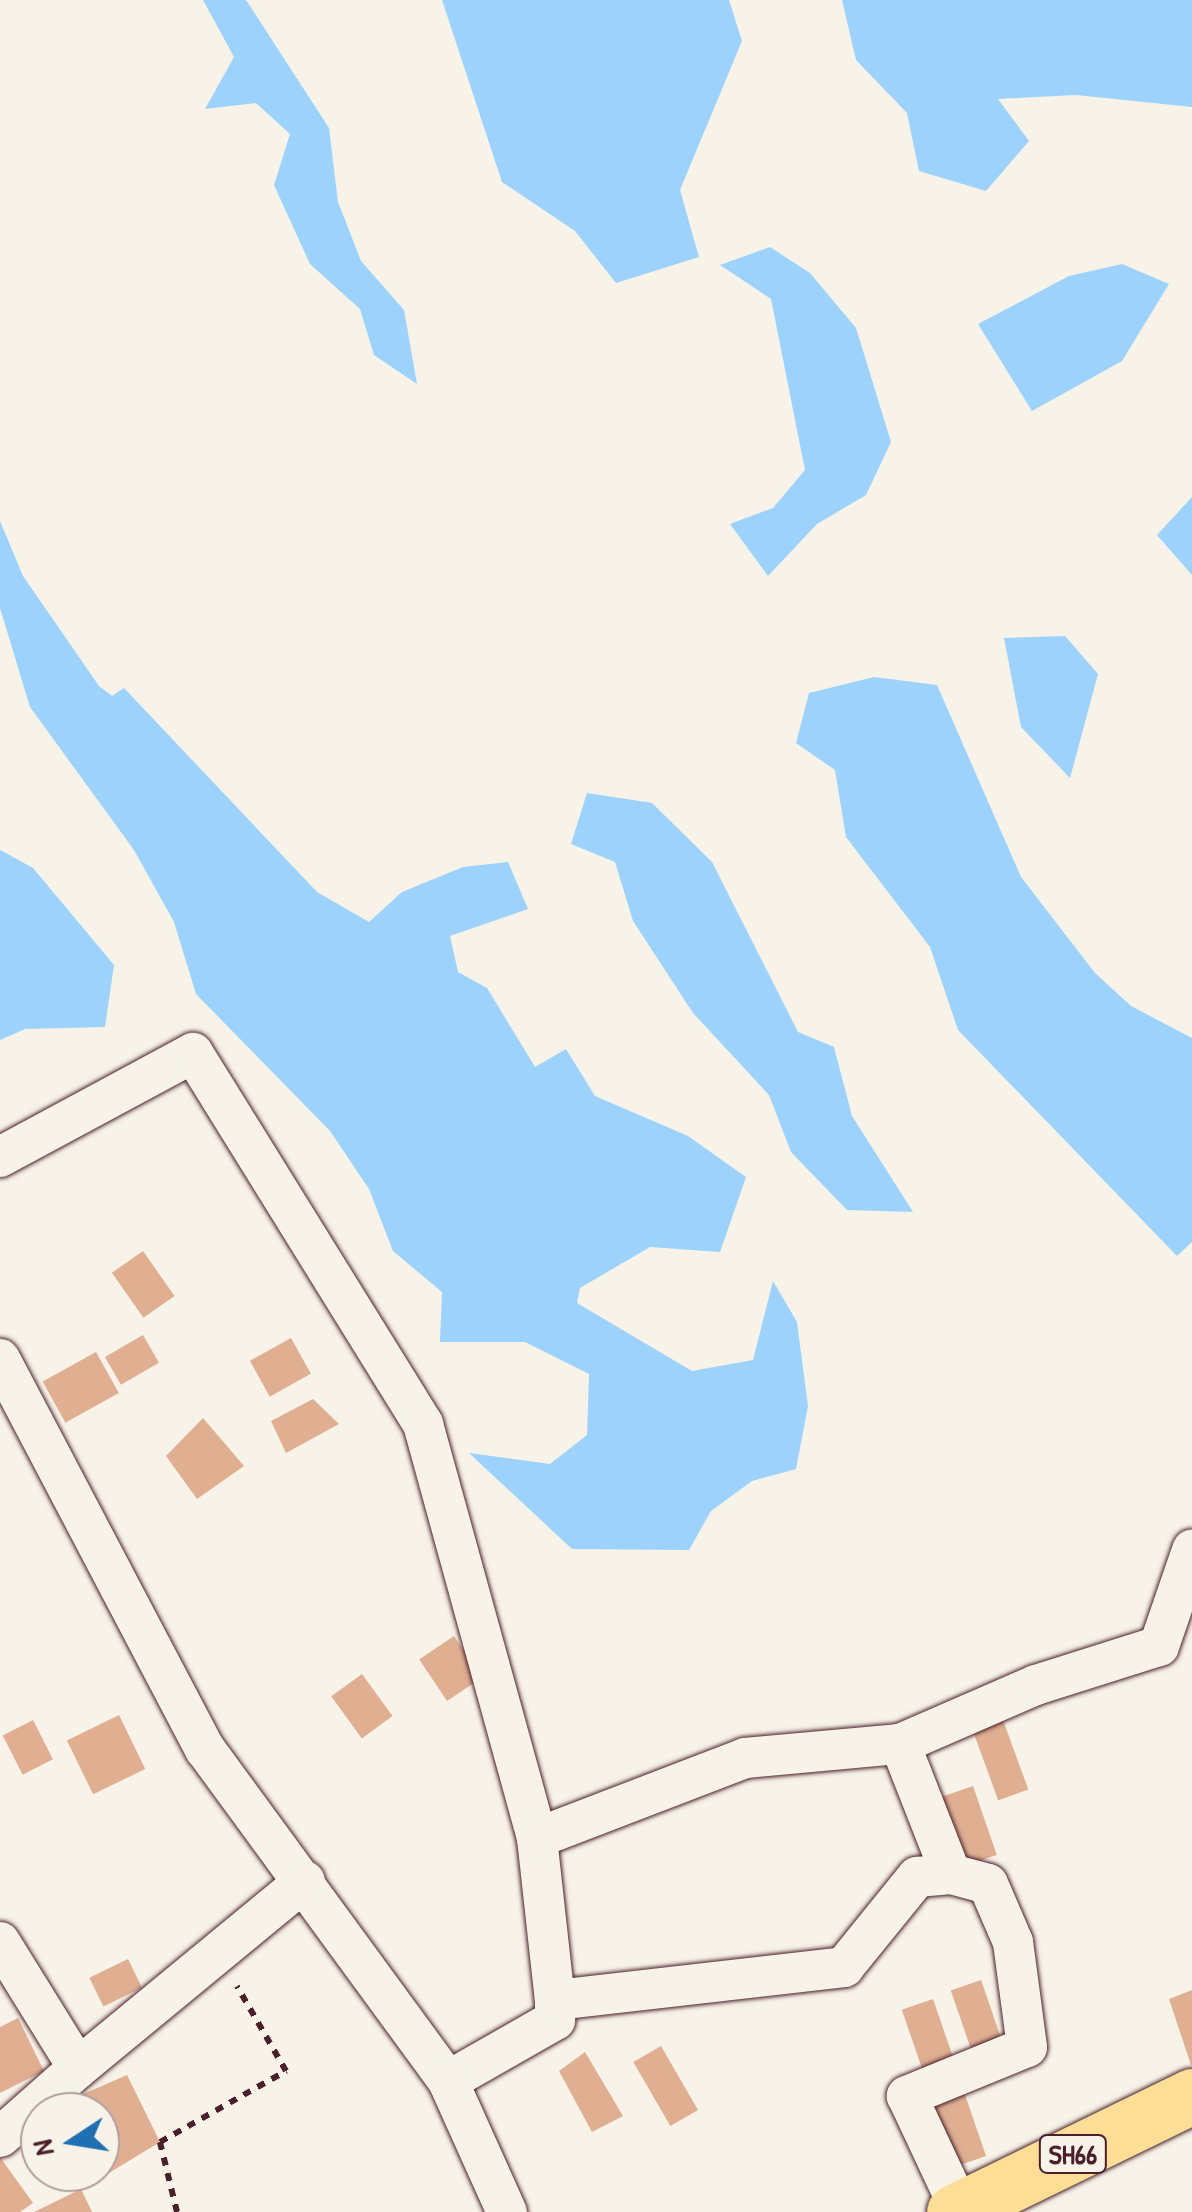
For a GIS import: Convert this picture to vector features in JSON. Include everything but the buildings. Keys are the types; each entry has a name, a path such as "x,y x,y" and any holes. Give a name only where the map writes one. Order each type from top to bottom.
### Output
{"main road":[{"name":"SH66","path":"957,2210 1192,2096"}],"street":[{"path":"0,1157 193,1053 423,1424 537,1838 556,2000 554,2020 448,2081"},
{"path":"0,1359 205,1748 448,2081 507,2212"},
{"path":"537,1838 745,1758 900,1744 1036,1685 1160,1646 1192,1550"},
{"path":"900,1744 951,1874"},
{"path":"556,2000 844,1967 917,1877 951,1874 988,1884 1007,1928 1027,2047 907,2096 957,2210"},
{"path":"0,2136 305,1882"},
{"path":"0,1942 78,2068"}],"path":[{"path":"176,2212 160,2142 286,2070 218,1952"}],"water":[{"path":"203,0 246,0 329,128 338,202 361,261 404,310 417,384 374,355 360,309 310,264 274,185 290,134 256,103 205,109 234,57"},
{"path":"442,0 729,0 742,41 680,190 699,257 616,283 575,231 502,182"},
{"path":"842,0 1192,0 1192,107 1076,95 998,99 1029,141 986,191 919,171 907,113 856,60"},
{"path":"770,247 810,273 856,328 891,442 866,495 817,524 768,576 730,524 773,508 805,470 771,299 720,265"},
{"path":"1122,264 1169,284 1122,361 1032,411 978,324 1069,276"},
{"path":"1192,497 1192,575 1157,535"},
{"path":"0,521 23,576 99,686 112,696 124,688 317,892 369,922 402,892 463,867 508,862 528,909 450,936 458,972 487,988 535,1067 566,1049 595,1096 688,1136 746,1177 720,1252 650,1247 580,1288 577,1303 692,1371 753,1360 773,1281 797,1322 808,1406 796,1469 752,1481 711,1511 689,1550 572,1549 469,1453 550,1464 587,1435 589,1374 525,1342 440,1342 442,1292 393,1251 369,1189 330,1131 196,994 174,922 134,850 30,707 0,608"},
{"path":"1065,636 1098,674 1070,778 1021,727 1004,638"},
{"path":"874,677 937,685 1021,877 1095,973 1131,1006 1192,1038 1192,1242 1177,1256 958,1030 930,947 846,837 835,770 796,743 809,693"},
{"path":"587,793 652,803 712,862 798,1032 834,1047 852,1116 913,1212 847,1210 791,1152 769,1095 693,1013 633,921 615,862 571,844"},
{"path":"0,850 33,868 114,965 105,1027 25,1029 0,1040"}]}
